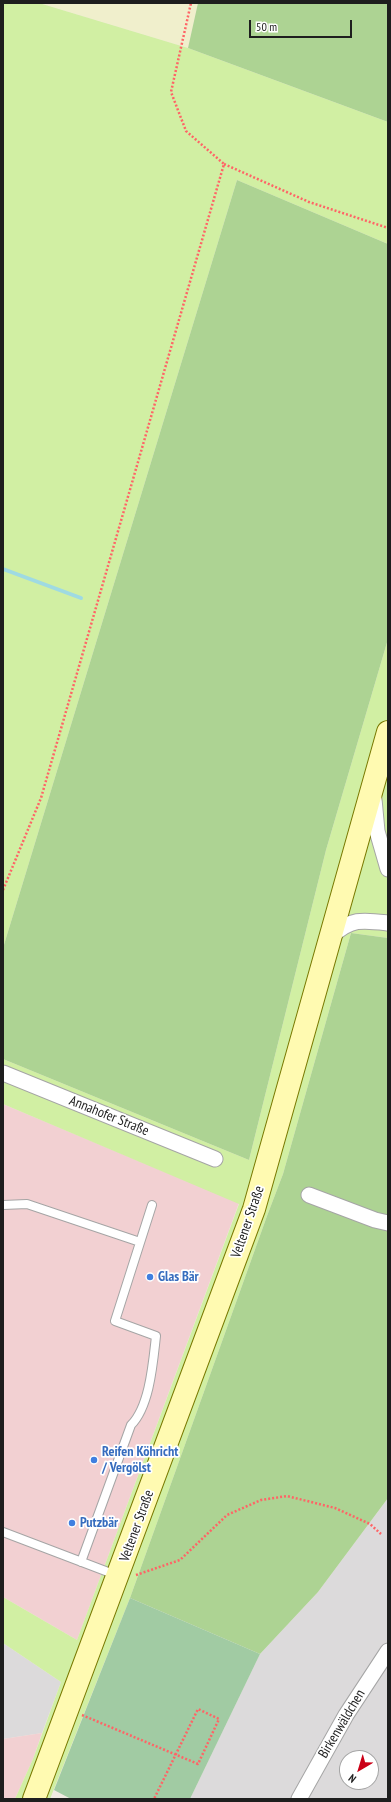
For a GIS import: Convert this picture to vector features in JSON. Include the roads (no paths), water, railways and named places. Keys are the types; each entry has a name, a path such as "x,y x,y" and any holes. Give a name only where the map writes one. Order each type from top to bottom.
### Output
{"main road":[{"path":"373,784 388,732"},
{"name":"Veltener Straße","path":"34,1799 254,1208 332,936 373,784"}],"street":[{"path":"373,784 375,823 388,869"},
{"path":"332,936 343,926 357,922 373,921 388,924"},
{"name":"Annahofer Straße","path":"3,1073 215,1159"},
{"path":"309,1196 375,1220 388,1223"},
{"name":"Birkenwäldchen","path":"299,1799 346,1715 388,1651"}],"lane":[{"path":"3,1205 6,1203 27,1204 140,1242"},
{"path":"81,1562 131,1425 138,1418 150,1381 156,1336 115,1321 152,1205"},
{"path":"3,1532 118,1576"}],"waterway":[{"path":"3,569 81,598"}],"place":[{"name":"Glas Bär","path":"150,1277"},
{"name":"Reifen Köhricht / Vergölst","path":"94,1460"},
{"name":"Putzbär","path":"72,1523"}]}
